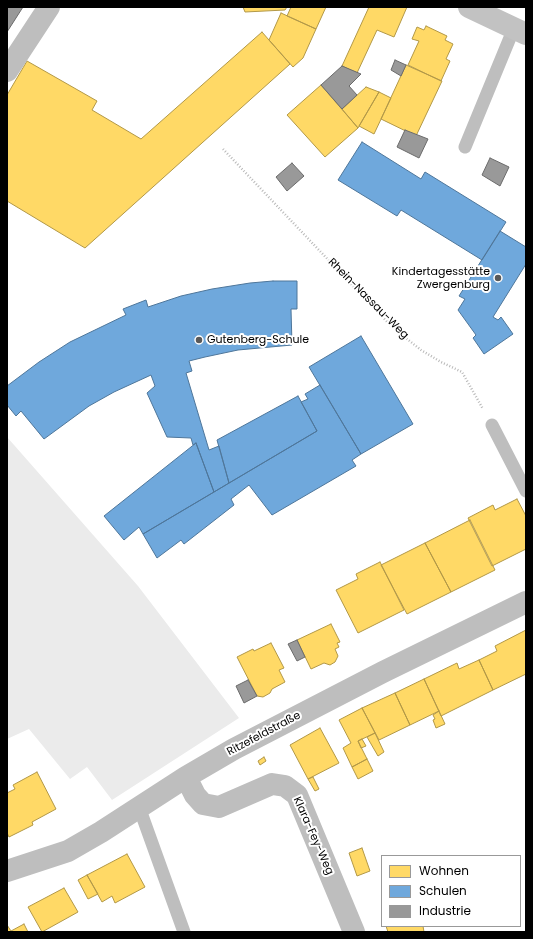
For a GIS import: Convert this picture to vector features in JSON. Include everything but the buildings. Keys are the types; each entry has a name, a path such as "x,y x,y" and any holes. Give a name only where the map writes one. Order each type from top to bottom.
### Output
{"street":[{"path":"7,71 49,7"},
{"path":"469,7 520,31"},
{"name":"Ritzefeldstraße","path":"7,871 68,851 102,832 186,777 234,748 383,672 526,602"},
{"name":"Klara-Fey-Weg","path":"186,777 195,795 203,804 219,807 272,784 285,786 297,795 354,932"}],"lane":[{"path":"465,147 520,31"},
{"path":"492,425 526,491"},
{"path":"139,807 184,932"}],"path":[{"name":"Rhein-Nassau-Weg","path":"223,149 392,327 421,350 462,372 492,425"}],"shaded area":[{"path":"7,437 138,586 239,718 112,800 87,767 70,779 29,729 7,739"}],"place":[{"name":"Kindertagesstätte Zwergenburg","path":"498,278"},
{"name":"Gutenberg-Schule","path":"199,340"}]}
